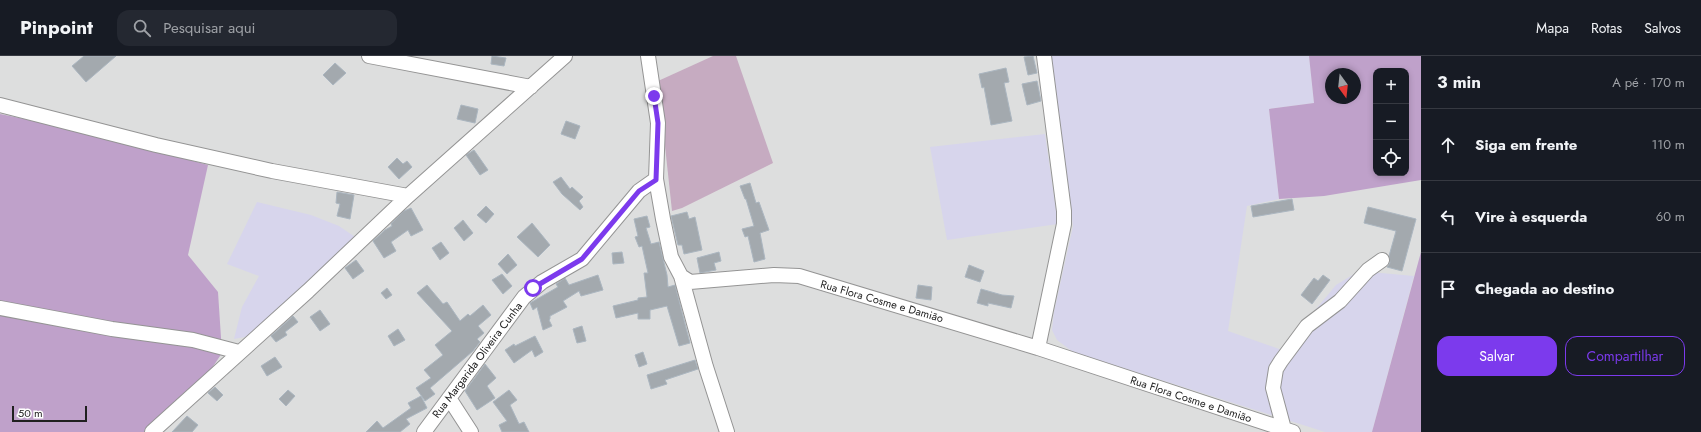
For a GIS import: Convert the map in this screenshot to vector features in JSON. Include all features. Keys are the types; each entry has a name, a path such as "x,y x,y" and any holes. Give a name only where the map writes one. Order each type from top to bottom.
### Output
{"street":[{"path":"369,56 531,87"},
{"path":"152,432 308,291 408,196 565,56"},
{"path":"648,56 658,123 656,180 672,257 681,276 706,367 727,432"},
{"path":"1038,348 1064,224 1064,211 1044,56"},
{"path":"0,105 156,145 241,164 408,196"},
{"name":"Rua Margarida Oliveira Cunha","path":"424,432 524,297 542,282 582,259 639,191 656,180"},
{"path":"1288,430 1273,388 1276,370 1307,326 1340,302 1368,270 1382,260"},
{"name":"Rua Flora Cosme e Damião","path":"681,276 690,282 774,275 799,276 1038,348 1288,430"},
{"path":"0,308 112,329 193,340 239,352"},
{"path":"449,398 471,432"}],"shaded area":[{"path":"0,56 1421,56 1421,432 135,432 0,317"},
{"path":"713,56 736,56 773,163 682,208 672,211 658,81"},
{"path":"1051,56 1309,56 1314,103 1269,109 1279,199 1247,206 1228,331 1282,350 1336,285 1359,271 1414,276 1372,432 1325,432 1073,352 1057,340 1052,330 1054,312 1073,226"},
{"path":"1309,56 1421,56 1421,180 1324,196 1279,199 1269,109 1314,103"},
{"path":"0,114 88,132 208,165 188,255 218,292 222,353 208,374 145,432 0,432"},
{"path":"1045,134 1058,224 947,240 930,147"},
{"path":"257,202 311,215 339,226 358,239 274,316 245,337 234,339 242,307 259,276 227,264"},
{"path":"1421,252 1421,432 1372,432"}],"building":[{"path":"84,56 116,56 86,82 72,66"},
{"path":"492,56 506,58 504,66 491,64"},
{"path":"1033,56 1037,73 1028,75 1024,57"},
{"path":"335,63 346,73 333,85 323,75"},
{"path":"1006,68 1009,82 1004,83 1012,121 991,125 984,87 982,88 979,74"},
{"path":"1037,81 1041,101 1027,105 1022,84"},
{"path":"461,105 478,109 475,123 457,119"},
{"path":"566,121 580,126 575,139 561,134"},
{"path":"474,150 488,170 480,175 466,155"},
{"path":"397,158 403,164 407,161 412,167 399,179 388,167"},
{"path":"561,177 570,189 572,187 583,197 579,201 583,207 580,210 562,194 553,182"},
{"path":"750,183 756,203 759,202 769,230 760,233 765,259 754,262 748,236 745,237 742,229 754,226 746,199 740,186"},
{"path":"337,192 354,195 350,219 337,216 340,204 336,203"},
{"path":"1292,199 1294,210 1253,217 1251,206"},
{"path":"486,206 494,214 486,223 477,215"},
{"path":"1368,207 1416,219 1402,271 1387,267 1390,263 1389,256 1396,231 1364,223"},
{"path":"411,208 423,230 411,236 408,230 391,242 396,251 384,258 373,241 392,226 391,224 404,211"},
{"path":"687,212 689,219 695,217 702,250 684,254 682,245 678,245 671,216"},
{"path":"647,216 650,227 646,228 651,244 659,242 667,275 668,287 675,285 690,343 679,346 667,306 650,310 650,319 638,319 638,313 616,318 613,306 638,300 638,298 647,297 644,273 648,273 642,246 639,247 635,237 638,236 634,219"},
{"path":"463,220 473,233 464,241 454,228"},
{"path":"532,223 550,245 538,257 517,237"},
{"path":"441,242 449,253 440,260 432,248"},
{"path":"622,252 624,263 613,264 612,253"},
{"path":"719,252 721,261 714,263 716,270 700,273 697,258"},
{"path":"508,254 517,265 507,274 498,264"},
{"path":"356,260 364,271 353,279 345,268"},
{"path":"969,265 984,271 980,282 965,277"},
{"path":"502,274 512,286 503,294 492,280"},
{"path":"598,275 603,290 581,296 579,291 563,301 567,307 550,316 549,320 552,326 543,330 537,307 533,310 530,303 558,287 556,284 565,278 569,285"},
{"path":"1323,275 1330,280 1312,304 1301,295 1314,278 1318,281"},
{"path":"427,285 443,304 447,302 460,321 468,314 470,316 483,305 491,315 478,326 484,333 477,339 480,342 473,351 430,388 435,394 425,401 416,388 431,378 424,370 443,355 435,345 452,331 417,293"},
{"path":"918,285 932,287 931,300 916,298"},
{"path":"387,288 392,295 386,299 381,293"},
{"path":"981,289 1002,295 1014,296 1011,308 988,303 988,306 977,303"},
{"path":"320,310 330,324 320,331 310,317"},
{"path":"293,316 298,322 285,332 287,335 276,342 271,336"},
{"path":"582,326 586,341 577,343 573,329"},
{"path":"398,329 405,340 394,346 388,336"},
{"path":"535,336 543,352 535,357 532,350 514,363 505,350 514,344 515,346"},
{"path":"643,352 647,364 639,367 635,355"},
{"path":"275,357 282,367 267,376 261,366"},
{"path":"695,360 698,369 665,380 667,384 651,389 647,375"},
{"path":"485,364 496,378 487,386 495,398 477,410 465,391"},
{"path":"215,387 223,395 217,401 208,393"},
{"path":"288,390 295,396 286,406 279,399"},
{"path":"509,390 517,400 510,405 519,424 524,422 529,432 502,432 499,425 507,421 493,402"},
{"path":"421,396 427,408 406,419 410,424 400,432 366,432 377,421 383,428 411,408 408,403"},
{"path":"187,416 198,425 192,432 172,432"}],"route":[{"path":"533,288 582,259 639,191 656,180 658,123 654,96"}]}
